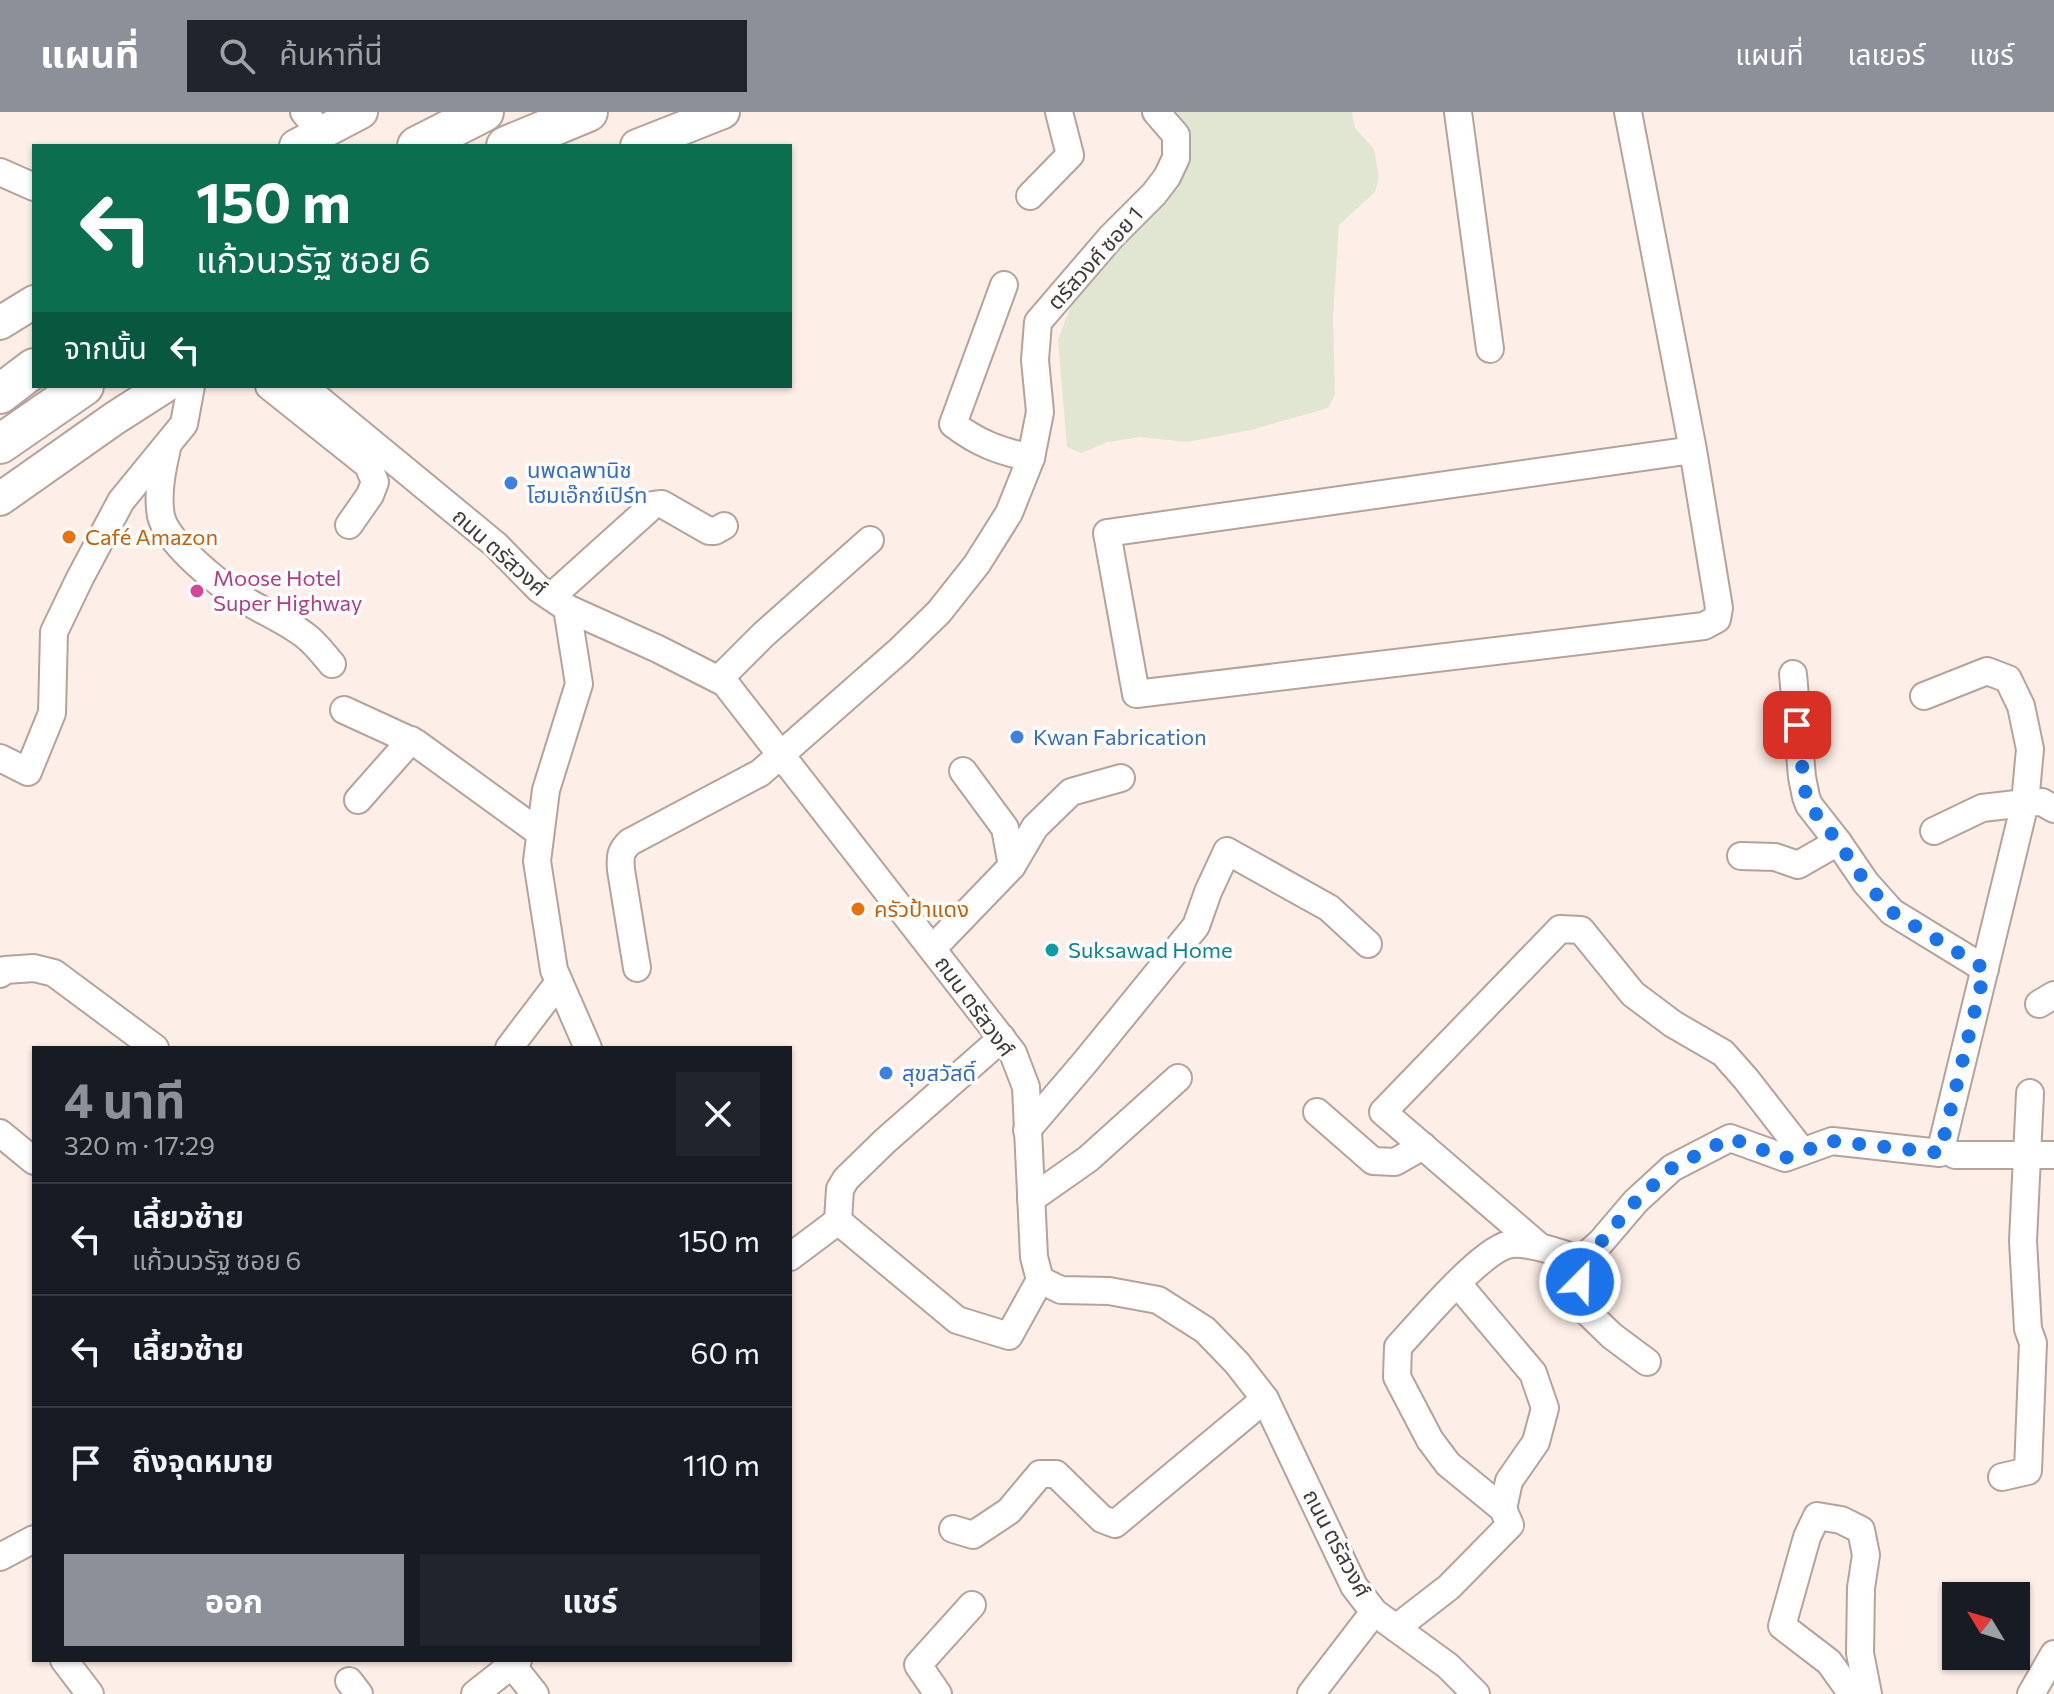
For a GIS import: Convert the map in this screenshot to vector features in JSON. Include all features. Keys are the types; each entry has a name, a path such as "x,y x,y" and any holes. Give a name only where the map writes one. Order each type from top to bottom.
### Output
{"highway":[{"path":"421,144 484,112"},
{"path":"511,144 588,112"},
{"path":"0,394 32,370"},
{"path":"0,444 81,388"}],"main road":[{"path":"307,130 361,112"},
{"path":"642,144 723,112"},
{"path":"0,323 32,303"},
{"path":"0,499 162,388"}],"street":[{"path":"1030,196 1070,155 1059,112"},
{"name":"ตรัสวงศ์ ซอย 1","path":"637,968 621,870 623,848 760,773 782,754 939,612 977,564 1009,513 1031,458 1040,412 1035,360 1038,322 1167,177 1176,158 1176,135 1156,112"},
{"path":"1458,112 1490,349"},
{"path":"1628,112 1693,450 1719,608 1717,619 1704,626 1136,694 1107,533 1693,450"},
{"path":"0,173 32,186"},
{"path":"1004,285 953,424 972,439 995,449 1031,458"},
{"path":"0,758 28,772 52,713 54,632 121,501 184,424 191,388"},
{"path":"272,388 368,465 375,482 370,495 349,525"},
{"name":"ถนน ตรัสวงศ์","path":"305,388 496,545 539,589 559,603 725,683 1013,1053 1026,1087 1034,1257 1040,1280 1061,1290 1109,1291 1158,1300 1205,1330 1237,1363 1265,1399 1354,1586 1374,1612 1448,1666 1476,1694"},
{"path":"167,445 160,482 161,516 175,541 198,565 241,598 284,620 309,638 332,664"},
{"path":"587,1046 554,970 537,861 546,790 579,684 559,603 653,505 662,504 709,531 724,526"},
{"path":"719,679 763,635 870,540"},
{"path":"1647,1362 1612,1336 1579,1304 1581,1260 1672,1168 1730,1138 1785,1158 1832,1141 1940,1153 2025,803 2030,749 2021,706 2008,679 1987,671 1924,696"},
{"path":"1793,674 1802,777 1809,805 1866,883 1892,912 1985,969"},
{"path":"344,710 411,740 540,833"},
{"path":"358,800 411,740"},
{"path":"963,771 1005,828 1012,866"},
{"path":"933,948 1012,866 1035,827 1071,792 1121,778"},
{"path":"1934,831 1982,808 2042,802 2054,809"},
{"path":"1741,856 1775,857 1798,865 1838,842"},
{"path":"1027,1130 1196,926 1227,851 1329,908 1368,944"},
{"path":"1540,1247 1383,1112 1560,929 1581,930 1633,994 1673,1024 1723,1053 1802,1151"},
{"path":"0,974 5,970 34,968 54,973 152,1046"},
{"path":"511,1046 559,982"},
{"path":"792,1256 838,1221 840,1189 846,1179 1002,1038"},
{"path":"1031,1199 1088,1159 1178,1078"},
{"path":"2002,1477 2028,1471 2043,1343 2028,1329 2023,1241 2030,1093"},
{"path":"1317,1112 1373,1161 1395,1162 1423,1146"},
{"path":"0,1133 32,1159"},
{"path":"1955,1155 2054,1155"},
{"path":"838,1221 957,1320 1009,1336 1040,1280"},
{"path":"1396,1628 1449,1587 1510,1525 1503,1509 1448,1464 1430,1440 1397,1377 1398,1347 1484,1258 1509,1244 1540,1247 1581,1260"},
{"path":"1458,1284 1533,1373 1545,1408 1536,1442 1509,1481 1503,1509"},
{"path":"953,1529 973,1535 1009,1511 1040,1474 1056,1474 1102,1519 1115,1524 1265,1399"},
{"path":"1852,1694 1829,1662 1782,1626 1807,1537 1817,1516 1841,1520 1861,1530 1866,1555 1861,1588 1860,1653 1868,1694"},
{"path":"0,1557 32,1540"},
{"path":"938,1694 918,1665 972,1605"},
{"path":"1311,1694 1374,1612"},
{"path":"2031,1694 2054,1654"},
{"path":"66,1662 90,1694"},
{"path":"475,1694 515,1662 535,1694"}],"green space":[{"path":"1177,112 1352,112 1355,128 1374,149 1379,177 1375,192 1339,225 1333,318 1335,395 1328,408 1251,430 1187,442 1140,437 1108,442 1081,453 1067,447 1058,340 1086,276 1181,180 1188,137"}],"place":[{"name":"นพดลพานิช โฮมเอ๊กซ์เปิร์ท","path":"511,483"},
{"name":"Café Amazon","path":"69,537"},
{"name":"Moose Hotel Super Highway","path":"197,591"},
{"name":"Kwan Fabrication","path":"1017,737"},
{"name":"ครัวป้าแดง","path":"858,909"},
{"name":"Suksawad Home","path":"1052,950"},
{"name":"สุขสวัสดิ์","path":"886,1073"}],"route":[{"path":"1580,1282 1581,1260 1636,1201 1672,1168 1730,1138 1785,1158 1832,1141 1940,1153 1985,969 1892,912 1866,883 1809,805 1802,777 1797,725"}]}
